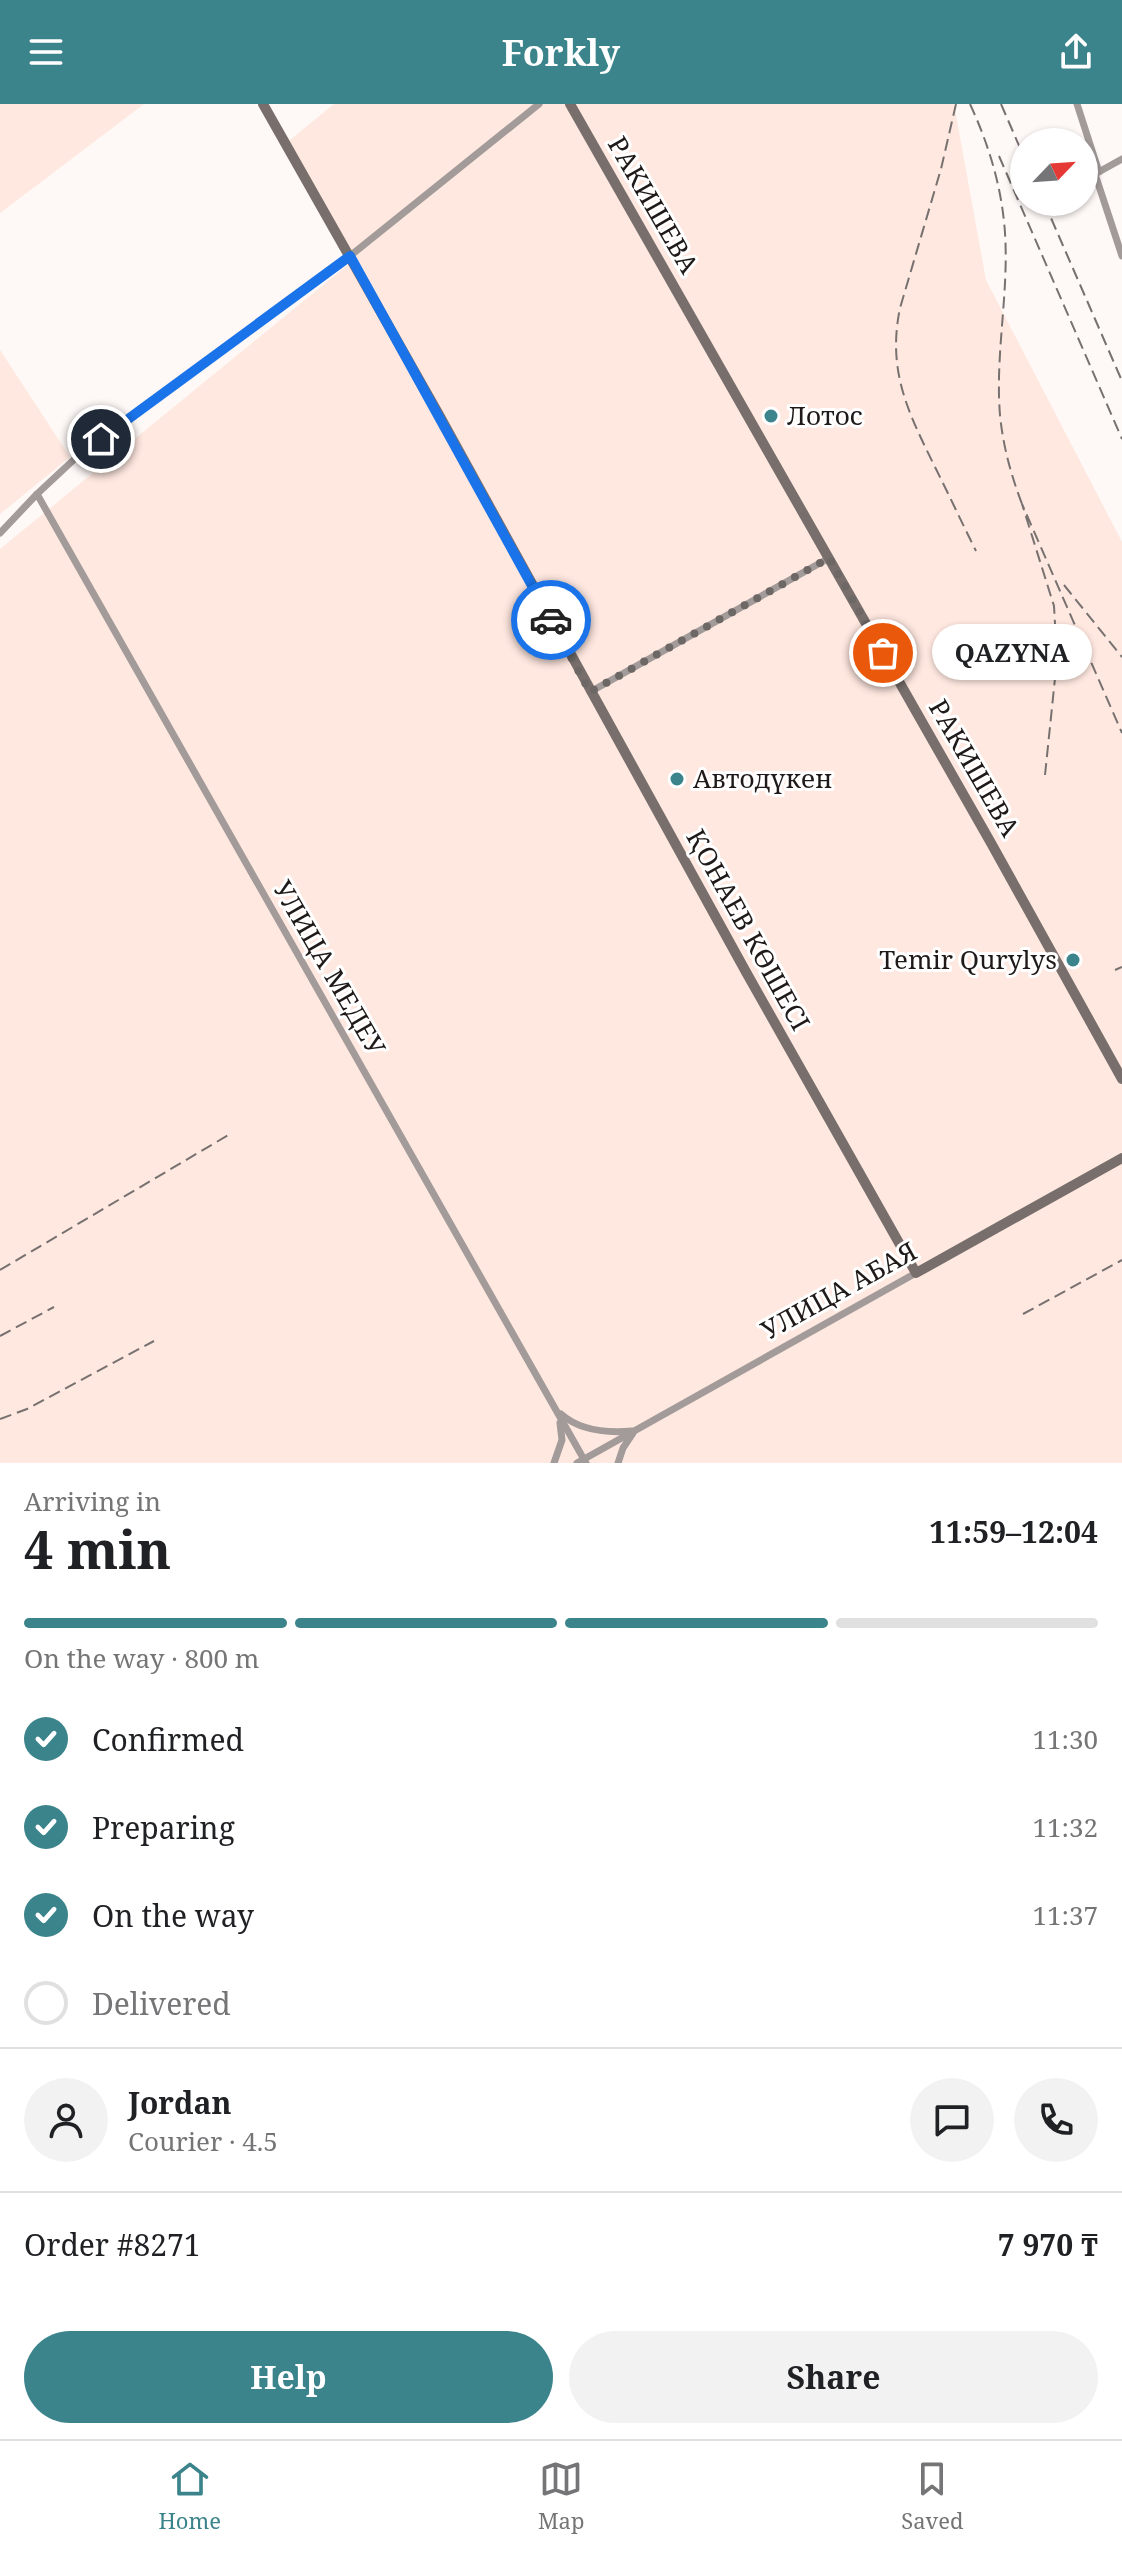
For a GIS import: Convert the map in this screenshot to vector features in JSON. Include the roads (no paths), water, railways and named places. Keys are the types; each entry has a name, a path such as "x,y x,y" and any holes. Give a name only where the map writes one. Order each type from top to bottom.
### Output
{"street":[{"name":"ҚОНАЕВ КӨШЕСІ","path":"263,104 916,1273"},
{"path":"0,533 81,453 350,256 539,104"},
{"name":"РАКИШЕВА","path":"570,104 1122,1079"},
{"path":"1077,104 1084,128"},
{"path":"1098,172 1122,159"},
{"path":"1098,176 1121,253"},
{"name":"УЛИЦА МЕДЕУ","path":"37,494 556,1410 582,1462"},
{"path":"590,692 829,558"},
{"name":"УЛИЦА АБАЯ","path":"582,1462 1122,1158"},
{"path":"556,1410 569,1421 593,1429 634,1431"},
{"path":"554,1463 562,1440 556,1410"},
{"path":"618,1463 634,1431"}],"railway":[{"path":"956,104 941,169 900,308 896,352 902,390 909,409 976,551"},
{"path":"970,104 994,167 1001,200 1006,256 999,369 1000,415 1008,460 1022,504"},
{"path":"1001,104 1011,128"},
{"path":"999,156 1122,439"},
{"path":"1050,216 1122,381"},
{"path":"1045,775 1057,659 1054,606 1022,504 1122,733"},
{"path":"1064,585 1122,657"},
{"path":"1115,970 1122,967"},
{"path":"0,1270 230,1134"},
{"path":"1023,1314 1122,1260"},
{"path":"0,1336 54,1307"},
{"path":"0,1419 27,1409 154,1341"}],"place":[{"name":"Лотос","path":"771,416"},
{"name":"QAZYNA","path":"883,653"},
{"name":"Автодүкен","path":"677,779"},
{"name":"Temir Qurylys","path":"1073,960"}]}
